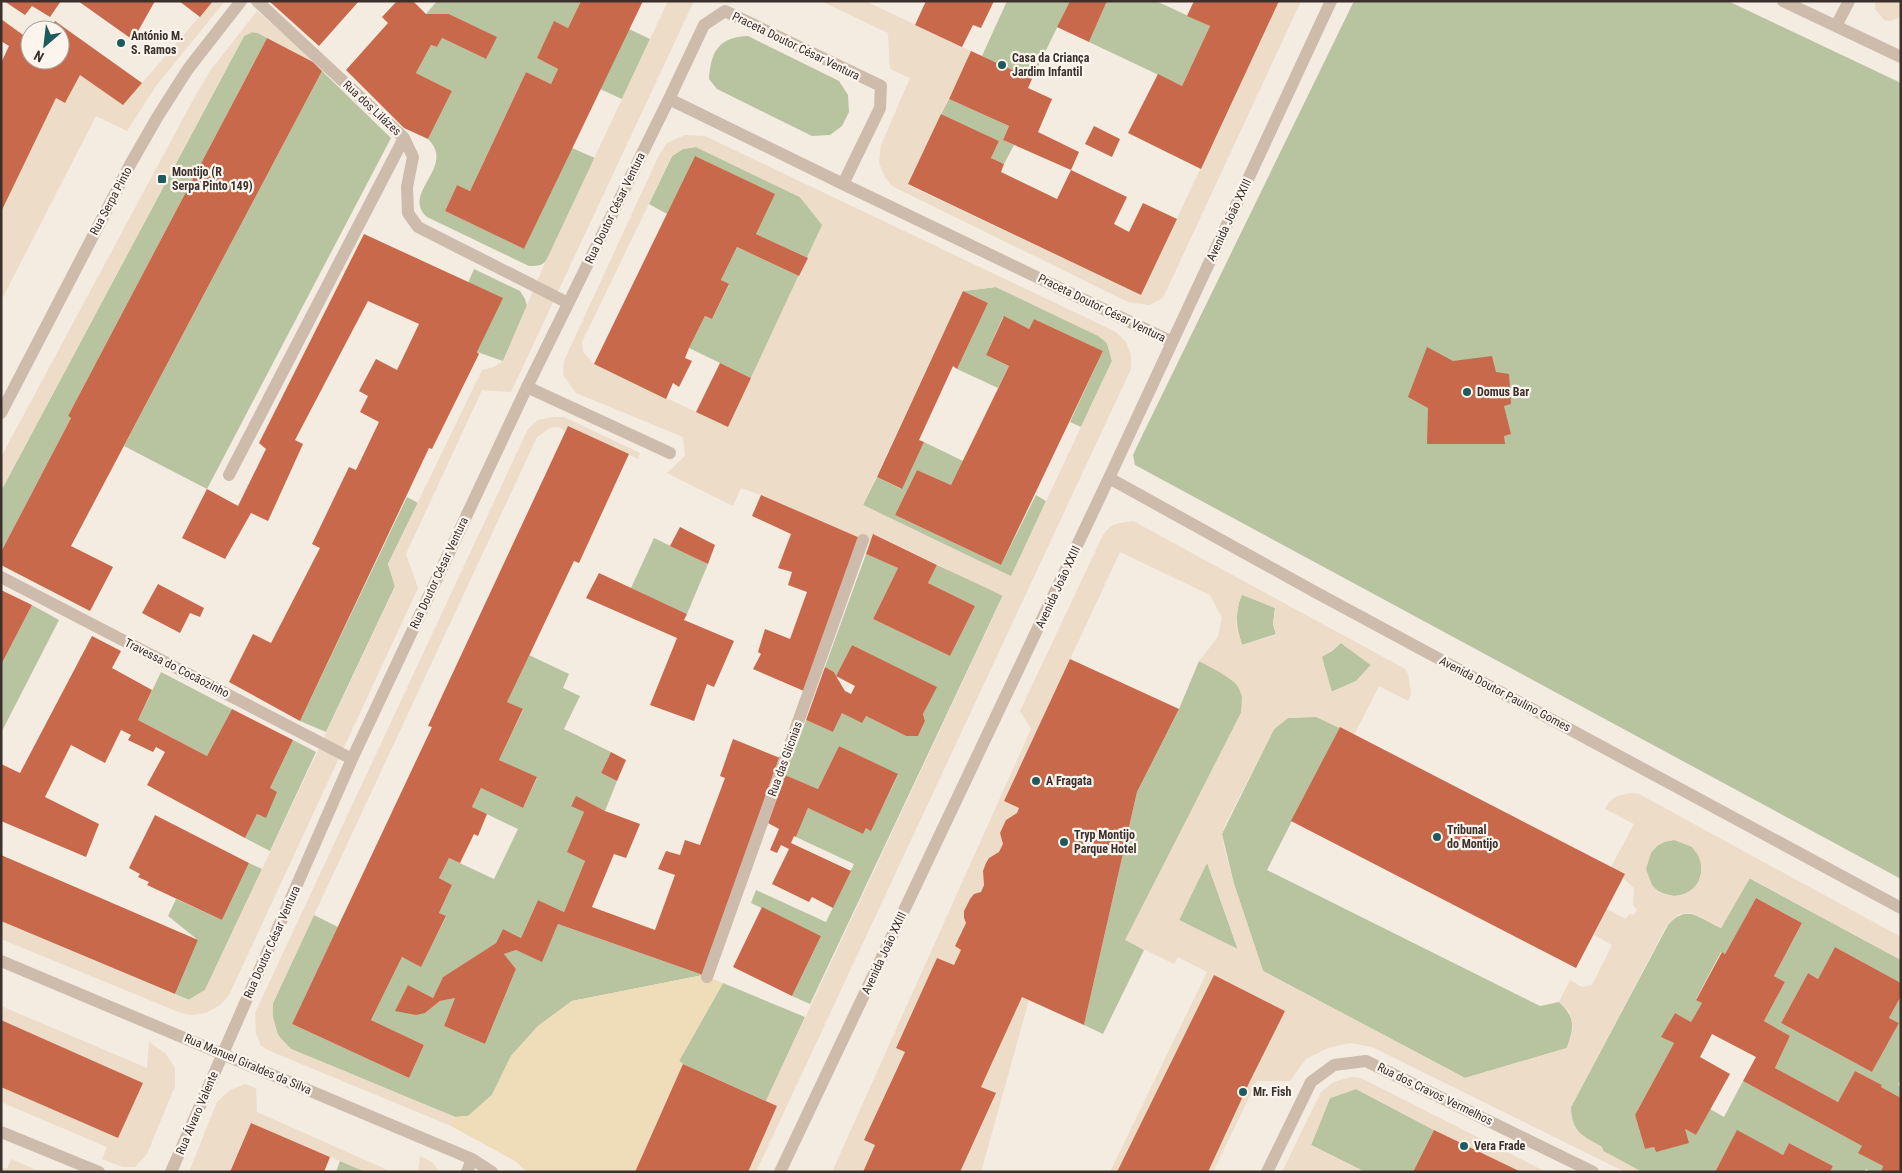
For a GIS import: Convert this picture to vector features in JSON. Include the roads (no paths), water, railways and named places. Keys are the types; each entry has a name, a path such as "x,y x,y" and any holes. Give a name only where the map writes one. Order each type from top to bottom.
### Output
{"street":[{"name":"Rua Serpa Pinto","path":"1,413 131,163 158,116 188,69 241,1"},
{"name":"Rua dos Lilázes","path":"257,1 404,138 413,157 407,187 408,213 418,227 568,303"},
{"name":"Avenida João XXIII","path":"780,1172 1109,478 1331,1"},
{"path":"1783,1 1900,54"},
{"path":"1836,26 1849,1"},
{"name":"Praceta Doutor César Ventura","path":"843,184 880,108 881,86 725,11 704,25 669,99 843,184 1172,342"},
{"name":"Rua Doutor César Ventura","path":"222,1053 352,759 527,387 669,99"},
{"path":"229,475 404,138"},
{"path":"527,387 670,453"},
{"name":"Avenida Doutor Paulino Gomes","path":"1109,478 1392,634 1901,908"},
{"name":"Rua das Glícnias","path":"707,977 864,540"},
{"name":"Travessa do Cocãozinho","path":"1,577 352,759"},
{"name":"Rua Manuel Giraldes da Silva","path":"1,961 472,1159 492,1172"},
{"name":"Rua Álvaro Valente","path":"171,1172 222,1053"},
{"name":"Rua dos Cravos Vermelhos","path":"1267,1172 1311,1082 1334,1065 1366,1061 1593,1172"},
{"path":"1,1132 99,1172"},
{"path":"467,1172 472,1159"}],"place":[{"name":"António M. S. Ramos","path":"121,43"},
{"name":"Casa da Criança Jardim Infantil","path":"1002,65"},
{"name":"Montijo (R Serpa Pinto 149)","path":"162,179"},
{"name":"Domus Bar","path":"1467,392"},
{"name":"A Fragata","path":"1036,781"},
{"name":"Tribunal do Montijo","path":"1437,837"},
{"name":"Tryp Montijo Parque Hotel","path":"1064,842"},
{"name":"Mr. Fish","path":"1243,1092"},
{"name":"Vera Frade","path":"1464,1146"}]}
